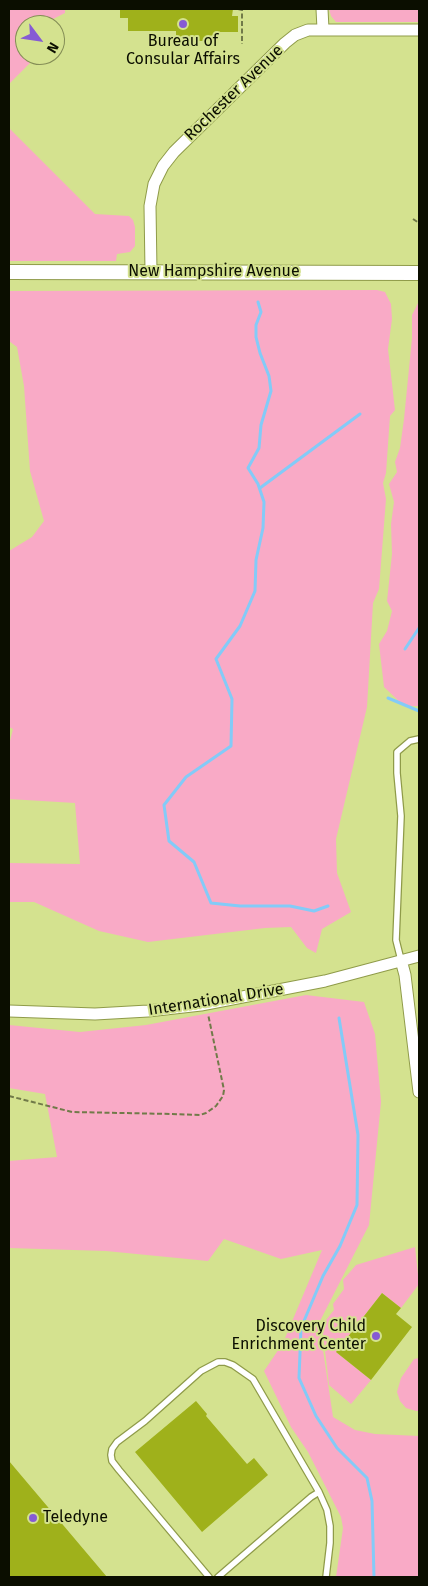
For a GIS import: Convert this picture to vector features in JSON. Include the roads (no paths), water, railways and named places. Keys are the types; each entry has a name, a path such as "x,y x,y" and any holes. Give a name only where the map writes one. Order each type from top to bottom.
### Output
{"street":[{"path":"322,9 323,30"},
{"name":"Rochester Avenue","path":"151,272 150,206 154,184 163,166 174,152 285,44 295,35 308,30 419,30"},
{"name":"New Hampshire Avenue","path":"9,272 419,273"},
{"name":"International Drive","path":"9,1011 122,1013 206,1004 325,981 419,956"},
{"path":"401,960 418,1063 419,1092"}],"lane":[{"path":"401,960 396,940 401,816 397,773 398,752 410,741 419,740"},
{"path":"209,1577 119,1470 112,1461 111,1455 117,1442 145,1421 201,1371 218,1362 233,1365 253,1379 319,1492 327,1510 330,1526 326,1577"},
{"path":"218,1577 319,1492"}],"waterway":[{"path":"258,302 261,312 256,325 256,337 269,376 271,391 261,425 259,448 248,468 258,484 264,502 263,528 256,560 255,591 240,626 216,659 232,699 231,746 186,777 164,805 169,841 194,862 211,903 240,906 290,906 314,911 328,906"},
{"path":"260,488 360,414"},
{"path":"405,649 419,628"},
{"path":"388,698 419,711"},
{"path":"339,1018 358,1135 357,1205 340,1246 323,1276 301,1328 299,1378 316,1416 337,1448 367,1478 372,1501 374,1577"}],"place":[{"name":"Bureau of Consular Affairs","path":"183,24"},
{"name":"Discovery Child Enrichment Center","path":"376,1336"},
{"name":"Teledyne","path":"33,1518"}]}
